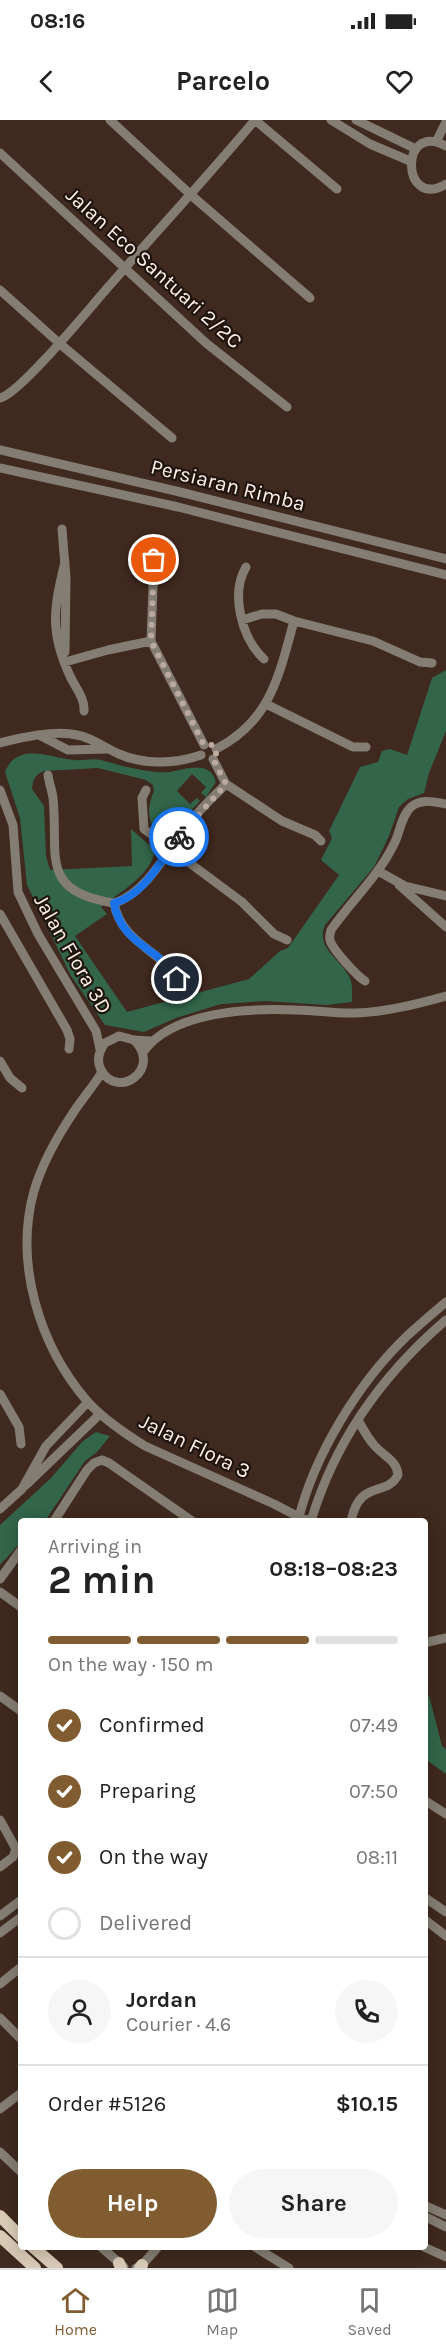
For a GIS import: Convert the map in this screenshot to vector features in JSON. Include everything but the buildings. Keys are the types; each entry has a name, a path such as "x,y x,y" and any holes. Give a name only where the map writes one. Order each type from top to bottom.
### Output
{"main road":[{"path":"0,2216 18,2234"},
{"path":"0,2236 35,2268"},
{"path":"36,2250 57,2268"}],"street":[{"path":"110,120 191,195 310,298"},
{"path":"0,399 14,392 59,343 255,120 337,189"},
{"path":"331,120 370,144 410,161"},
{"path":"356,120 416,149"},
{"path":"436,142 446,122"},
{"path":"446,146 436,142 422,144 416,149 410,161 412,175 422,186 436,188 446,184"},
{"name":"Jalan Eco Santuari 2/2C","path":"0,153 206,343 287,407"},
{"path":"0,290 172,438"},
{"name":"Persiaran Rimba","path":"0,450 180,492 446,559"},
{"name":"Persiaran Rimba","path":"0,468 178,507 446,575"},
{"path":"62,529 65,562 65,662 84,703 84,711"},
{"path":"160,552 156,554 154,560 151,641 204,745"},
{"path":"246,567 242,576 239,601 242,620 252,643 264,659"},
{"path":"242,620 269,613 373,641 420,662 432,663"},
{"path":"216,749 242,731 266,704 281,672 294,621"},
{"path":"65,662 98,652 151,641"},
{"path":"266,704 353,747 366,747"},
{"path":"0,743 63,733 79,735 121,755 148,762 177,761 201,755"},
{"path":"41,736 69,750 100,748 112,750"},
{"path":"204,745 212,745 216,749 213,759"},
{"path":"204,745 200,751 201,755 206,760 213,759"},
{"path":"213,759 226,784 282,821 312,834 321,841"},
{"path":"48,775 53,798 55,861 58,872 66,884 74,890 114,903 144,884 190,821 226,784"},
{"name":"Jalan Flora 3D","path":"0,790 13,825 16,883 23,904 96,1031 100,1049"},
{"path":"146,790 142,798 143,826 169,849 242,902 274,934 287,940"},
{"path":"365,981 332,944 329,937 333,927 378,871 395,843 404,816 415,804 429,801 446,804"},
{"path":"378,871 398,883 446,896"},
{"path":"398,883 406,893 446,927"},
{"path":"114,903 117,913 131,936 170,968 176,975 178,984"},
{"path":"0,914 67,1030 70,1039 69,1049"},
{"name":"Jalan Flora 3","path":"93,1089 114,1081 121,1083 135,1078 143,1066 143,1052 150,1041 177,1026 214,1014 274,1009 356,1013 410,1005 446,996"},
{"name":"Jalan Flora 3D","path":"96,1031 111,1038"},
{"name":"Jalan Flora 3","path":"111,1038 119,1036 134,1041 150,1041"},
{"path":"111,1038 100,1049 98,1057 102,1072 114,1081"},
{"path":"134,1041 143,1052"},
{"path":"0,1061 10,1078 22,1088"},
{"name":"Jalan Flora 3","path":"102,1072 93,1089 74,1111 45,1162 34,1191 28,1246 29,1274 35,1304 51,1348 88,1402 100,1414 145,1446 274,1504 296,1518"},
{"path":"298,1518 307,1490 325,1448 371,1376 406,1336 446,1302"},
{"path":"312,1518 319,1495 337,1454 358,1420 382,1385 409,1354 446,1320"},
{"path":"0,1394 19,1427 21,1444"},
{"path":"22,1489 41,1452 88,1402"},
{"path":"0,1509 100,1414"},
{"path":"352,1518 354,1507 367,1492 390,1484 398,1475 398,1468 394,1462 376,1448 366,1436 358,1420"},
{"path":"56,1518 87,1470 96,1462 104,1460 188,1518"},
{"path":"0,1579 18,1554"},
{"path":"0,1592 18,1605"},
{"path":"428,1642 446,1638"},
{"path":"0,1696 18,1709"},
{"path":"428,1803 446,1814"},
{"path":"0,1820 16,1849 13,1857 0,1867"},
{"path":"428,1900 446,1912"},
{"path":"0,1916 18,1902"},
{"path":"0,1933 18,1919"},
{"path":"428,1922 446,1936"},
{"path":"9,1926 18,1923"},
{"path":"0,1984 18,1969"},
{"path":"0,2018 18,2036"},
{"path":"0,2109 18,2095"},
{"path":"0,2152 18,2169"},
{"path":"428,2207 446,2215"},
{"path":"428,2218 446,2227"},
{"path":"428,2249 446,2257"},
{"path":"104,2250 122,2266"},
{"path":"139,2267 155,2250"},
{"path":"260,2250 289,2268"}],"green space":[{"path":"446,670 446,731 429,773 424,793 408,799 399,807 389,836 374,867 325,925 323,940 330,953 350,978 352,1002 326,1005 266,1001 221,1004 176,1018 144,1032 105,1025 71,976 27,885 20,818 5,772 10,763 17,757 35,754 74,760 98,759 157,772 203,768 213,775 216,782 206,797 201,793 206,787 192,774 177,791 190,804 197,798 200,801 169,835 156,830 152,824 149,811 154,791 153,785 146,780 98,768 44,771 34,780 32,789 44,806 46,856 50,870 132,866 131,829 154,849 153,858 142,874 101,907 107,914 75,936 127,1012 249,979 280,951 288,948 339,875 321,860 332,838 329,831 360,767 378,762 382,751 390,749 407,755 432,678"},
{"path":"96,1432 110,1436 96,1453 85,1461 47,1518 18,1518 18,1545 0,1565 0,1525 51,1478 83,1441"},
{"path":"428,1696 442,1746 446,1749 446,1774 428,1761"}],"way so far":[{"path":"154,560 151,641 204,745 212,745 216,749 213,759 226,784 190,821 179,837"}],"route":[{"path":"177,979 170,968 135,941 117,913 114,903 144,884 179,837"}]}
